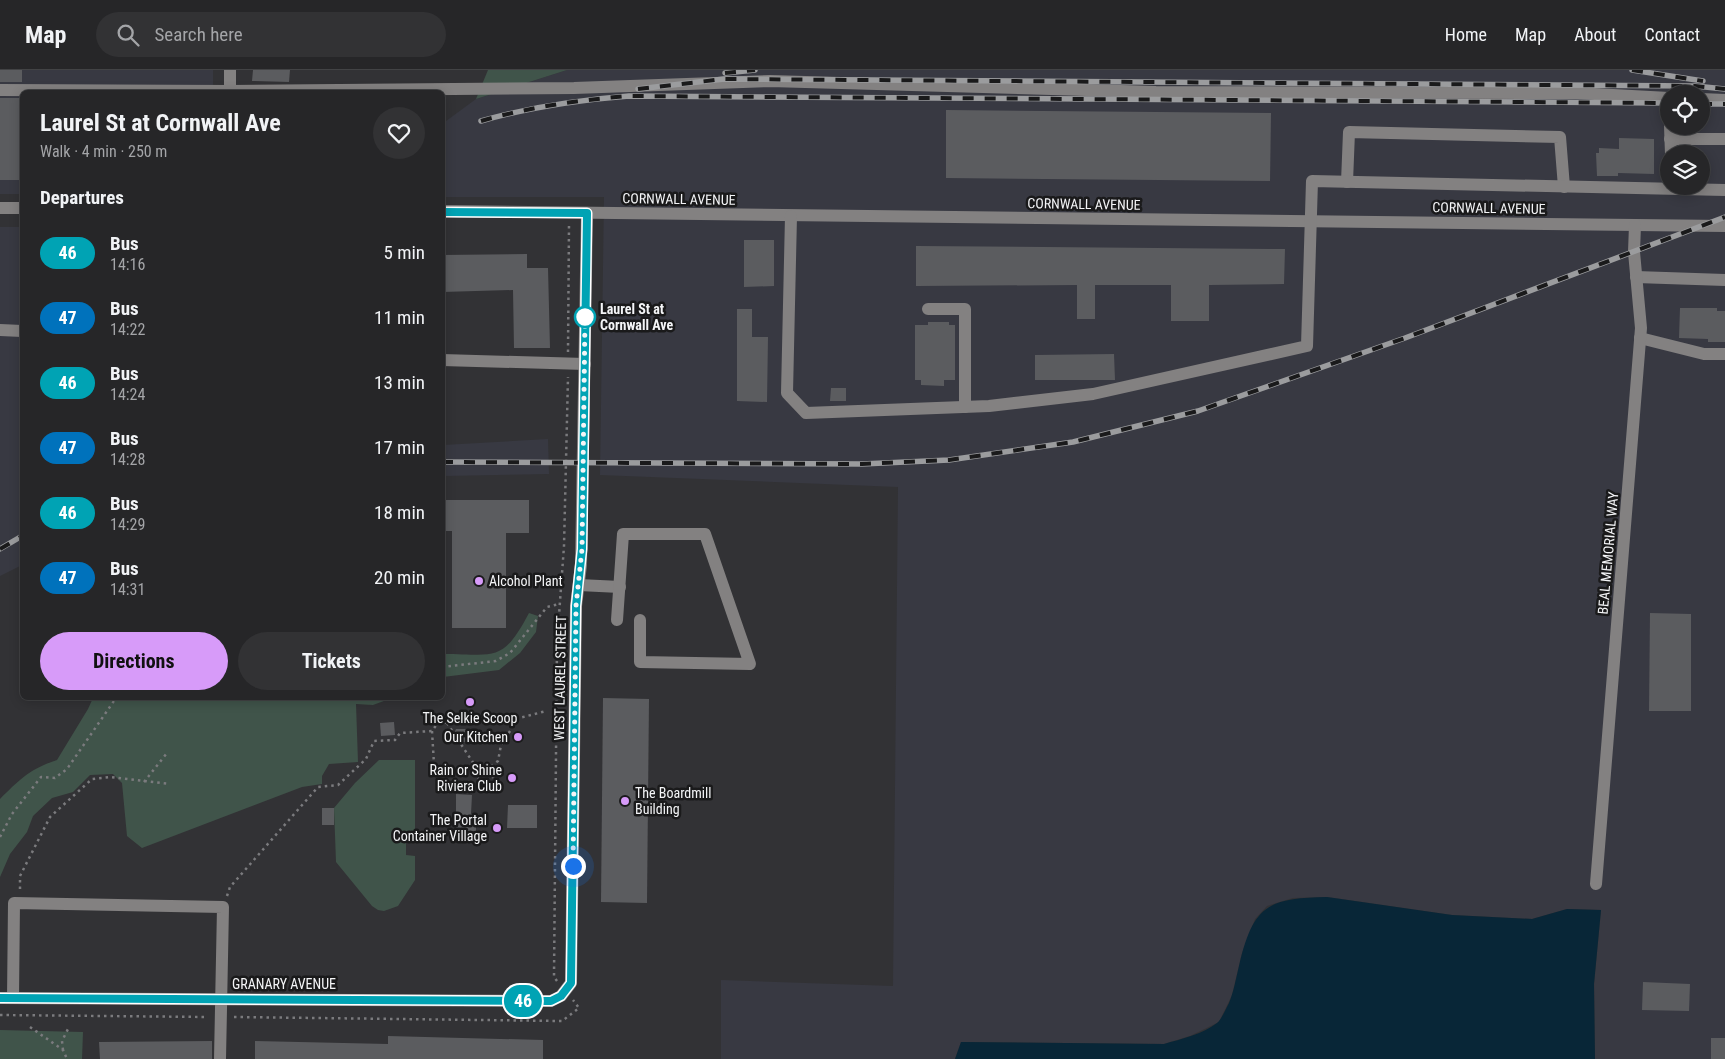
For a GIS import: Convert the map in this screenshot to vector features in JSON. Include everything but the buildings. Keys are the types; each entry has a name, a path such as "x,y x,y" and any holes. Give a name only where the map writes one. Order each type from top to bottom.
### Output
{"street":[{"path":"230,70 230,90"},
{"path":"402,90 574,88 770,81 1156,92 1576,93 1660,98"},
{"path":"0,90 20,90"},
{"path":"1710,99 1725,100"},
{"path":"1347,182 1349,132 1560,137 1564,187"},
{"path":"1670,135 1670,145"},
{"path":"1670,140 1725,139"},
{"path":"791,216 787,393 806,413 965,407 1093,394 1307,346 1312,181 1660,188"},
{"path":"1710,189 1725,190"},
{"path":"0,208 20,208"},
{"name":"CORNWALL AVENUE","path":"445,212 1725,226"},
{"name":"WEST LAUREL STREET","path":"566,992 571,983 576,606 582,541 587,213"},
{"name":"BEAL MEMORIAL WAY","path":"1596,884 1640,333 1634,252 1635,225"},
{"path":"1636,277 1725,280"},
{"path":"928,308 965,309 965,407"},
{"path":"0,330 20,330"},
{"path":"1640,333 1704,354 1725,354"},
{"path":"445,360 585,364"},
{"path":"617,620 622,534 705,534 750,664 640,662 640,620"},
{"path":"579,585 620,587"},
{"path":"6,998 14,903 223,906 220,1059"},
{"name":"GRANARY AVENUE","path":"6,998 551,1001 566,992"}],"path":[{"path":"554,977 559,604 564,546 569,213"},
{"path":"445,667 496,661 510,653 547,607 559,604"},
{"path":"0,837 12,814 41,777 55,778 67,769 115,700"},
{"path":"434,764 432,731 438,723 512,720 546,711"},
{"path":"447,723 474,764 474,774 491,789 496,788 490,767 498,761 501,745 512,728 512,720"},
{"path":"223,906 230,887 318,788 338,785 366,759 374,741 395,740 400,733 432,731"},
{"path":"144,782 167,753"},
{"path":"20,904 20,876 50,817 92,779 110,777 170,784"},
{"path":"0,1015 562,1021 579,1008"},
{"path":"30,1027 62,1050 67,1059"},
{"path":"62,1050 62,1040 69,1027"}],"shaded area":[{"path":"0,70 213,70 213,90 20,90 20,194 0,194"},
{"path":"567,70 1725,70 1725,1059 1595,1059 1594,984 1601,910 1567,909 1532,919 1452,915 1327,897 1293,898 1267,906 1255,919 1242,953 1232,995 1219,1022 1190,1036 1164,1044 961,1042 955,1059 721,1059 721,980 893,986 898,487 600,475 604,197 445,197 445,122 476,99"},
{"path":"0,227 20,227 20,566 0,576"},
{"path":"548,439 549,474 445,476 445,445"}],"green space":[{"path":"488,70 567,70 476,99"},
{"path":"529,613 538,616 536,632 520,653 499,670 445,677 445,654 475,655 495,653 504,648 520,629"},
{"path":"92,700 387,700 373,705 356,704 358,762 329,764 322,776 322,784 302,787 142,848 127,836 122,783 113,774 90,775 73,792 52,798 33,816 27,832 10,854 0,877 0,799 26,775 57,760"},
{"path":"379,760 415,760 415,841 406,841 406,855 415,856 415,880 398,906 384,911 372,906 336,862 334,808 355,783"},
{"path":"0,1030 83,1032 82,1059 0,1059"}],"water":[{"path":"1327,897 1452,915 1532,919 1567,909 1601,910 1594,984 1595,1059 955,1059 961,1042 1164,1044 1199,1033 1221,1019 1232,994 1244,946 1257,918 1276,903"}],"railway":[{"path":"725,73 755,70"},
{"path":"1632,70 1703,81"},
{"path":"638,89 724,79 1695,86 1725,89"},
{"path":"481,121 554,105 629,96 1660,103"},
{"path":"1710,104 1725,104"},
{"path":"445,462 862,464 949,460 1073,442 1198,411 1405,338 1725,217"},
{"path":"0,549 20,537"}],"bus line":[{"name":"46","path":"0,998 551,1001 561,996 571,983 576,606 582,549 587,213 445,212"}],"place":[{"name":"Laurel St at Cornwall Ave","path":"585,317"},
{"name":"Alcohol Plant","path":"479,581"},
{"name":"The Selkie Scoop","path":"470,702"},
{"name":"Our Kitchen","path":"518,737"},
{"name":"Rain or Shine Riviera Club","path":"512,778"},
{"name":"The Boardmill Building","path":"625,801"},
{"name":"The Portal Container Village","path":"497,828"}],"route":[{"path":"573,866 576,606 582,549 585,317"}]}
